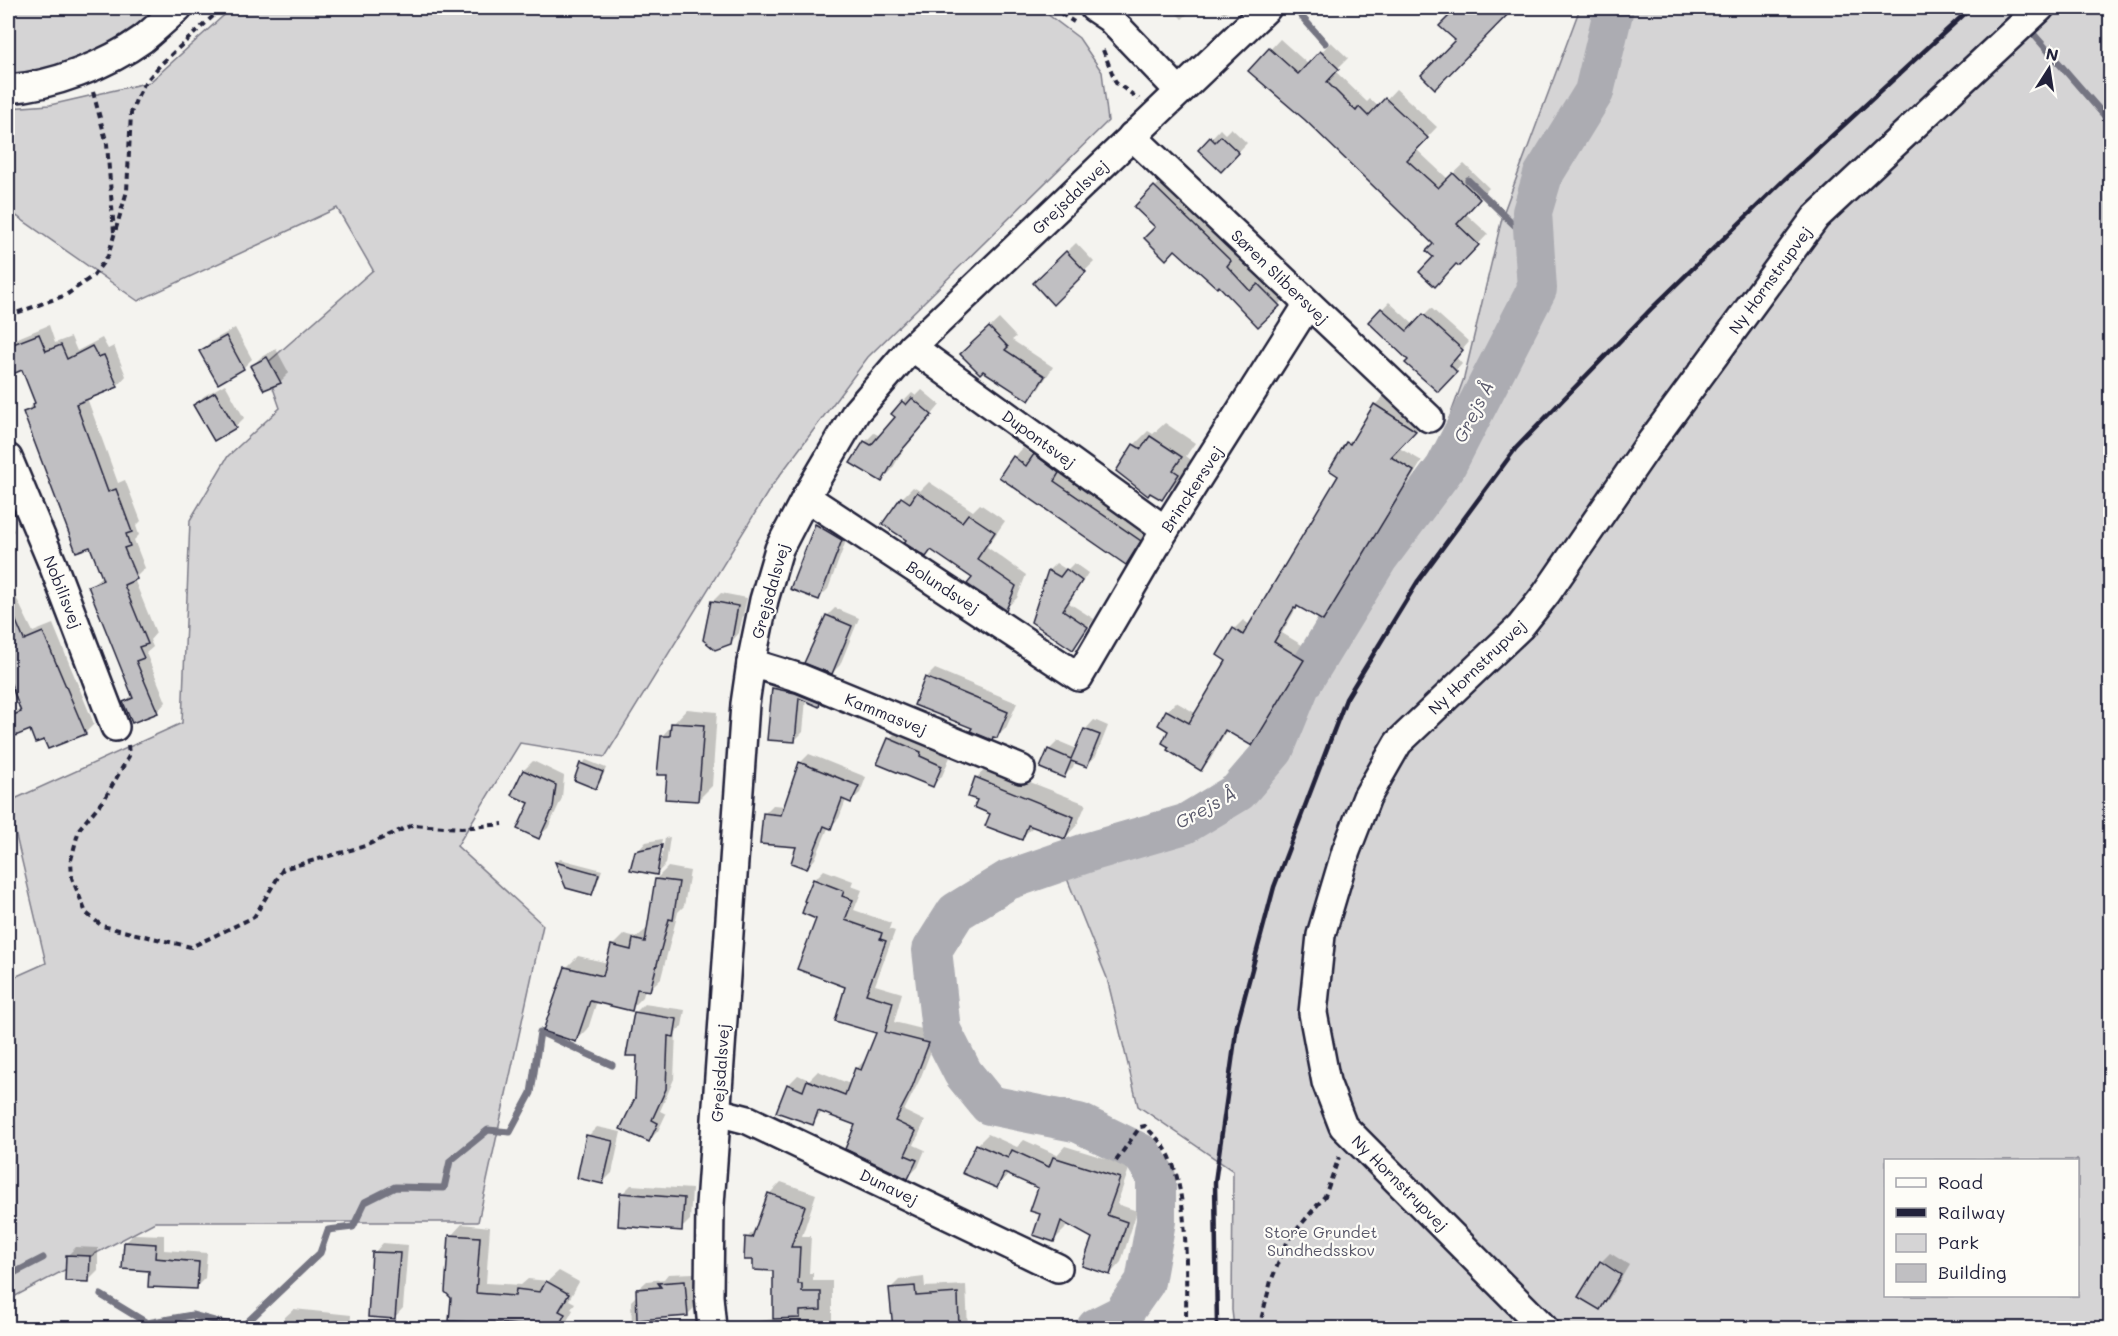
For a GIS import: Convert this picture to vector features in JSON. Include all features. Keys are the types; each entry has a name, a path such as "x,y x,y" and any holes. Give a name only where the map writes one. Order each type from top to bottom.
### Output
{"street":[{"path":"8,89 21,88 87,71 142,39 178,8"},
{"name":"Grejsdalsvej","path":"712,1329 709,1296 710,1205 745,704 764,600 779,549 806,496 856,412 912,347 1267,8"},
{"name":"Ny Hornstrupvej","path":"1544,1329 1343,1126 1326,1082 1313,1013 1321,935 1346,851 1363,808 1398,743 1520,627 1546,594 1645,450 1816,217 2040,8"},
{"path":"1088,17 1109,18 1179,92"},
{"name":"Søren Slibersvej","path":"1132,136 1429,418"},
{"name":"Brinckersvej","path":"1079,677 1165,530 1308,304"},
{"name":"Dupontsvej","path":"912,347 1165,530"},
{"name":"Nobilisvej","path":"8,458 53,566 115,727"},
{"name":"Bolundsvej","path":"806,496 1079,677"},
{"name":"Kammasvej","path":"751,663 800,678 1021,769"},
{"name":"Dunavej","path":"717,1112 748,1120 1058,1268"}],"path":[{"path":"8,316 66,295 93,276 108,256 127,191 131,113 136,97 161,64 222,8"},
{"path":"1052,8 1088,17"},
{"path":"1096,42 1103,50 1116,83 1157,112"},
{"path":"87,71 107,144 115,235"},
{"path":"115,727 128,739 129,756 105,798 79,829 71,860 72,878 86,913 102,926 191,947 254,917 283,869 365,846 412,825 461,828 503,824"},
{"path":"1116,1161 1140,1127 1145,1126 1167,1150 1177,1179 1184,1212 1186,1329"},
{"path":"1259,1329 1271,1281 1288,1240 1325,1196 1339,1156 1343,1126"}],"green space":[{"path":"8,8 159,8 123,34 72,62 40,72 8,77"},
{"path":"232,8 1033,8 1047,14 1079,38 1102,72 1108,121 868,357 771,487 605,757 520,743 457,846 543,925 478,1222 155,1222 8,1300 8,980 46,963 8,802 182,723 190,520 228,456 280,408 265,365 373,270 337,208 138,301 8,210 8,108 50,105 150,82"},
{"name":"Store Grundet Sundhedsskov","path":"1580,8 2110,8 2110,1328 1234,1328 1232,1310 1233,1171 1138,1106 1107,978 1056,851 1211,799 1251,764 1291,682 1433,463 1464,378 1503,214"}],"building":[{"path":"1457,8 1514,8 1435,89 1421,75 1455,40 1439,26"},
{"path":"1269,48 1298,74 1320,51 1339,69 1327,82 1356,111 1359,107 1368,116 1385,98 1428,138 1407,160 1438,188 1453,173 1480,199 1457,224 1479,245 1459,266 1456,264 1435,287 1419,272 1433,257 1426,251 1433,244 1305,120 1248,71"},
{"path":"1221,136 1239,153 1221,172 1198,150 1210,137 1215,142"},
{"path":"1154,186 1231,261 1227,266 1250,291 1258,284 1280,306 1258,327 1219,286 1217,288 1175,250 1166,260 1144,238 1155,227 1134,207"},
{"path":"1066,251 1086,272 1053,305 1033,283"},
{"path":"1381,308 1407,331 1423,314 1463,350 1450,365 1457,372 1438,392 1405,363 1408,360 1368,322"},
{"path":"989,327 1008,347 1005,350 1045,376 1029,401 983,371 980,374 960,354"},
{"path":"39,334 46,351 61,345 67,359 92,346 98,357 104,355 118,387 76,404 108,492 116,489 132,532 126,534 130,546 124,548 137,579 124,585 148,644 139,647 144,658 136,661 158,713 132,723 123,702 133,698 88,586 103,580 90,547 76,552 23,412 34,408 35,403 22,370 8,376 8,346"},
{"path":"226,336 244,369 218,384 199,351"},
{"path":"267,357 281,383 264,390 250,366"},
{"path":"215,392 236,428 214,441 193,405"},
{"path":"912,398 932,415 896,457 882,482 850,463 864,441 871,445 895,417 891,414 902,401 906,405"},
{"path":"1374,404 1416,431 1391,457 1414,471 1323,621 1297,606 1296,609 1294,608 1274,642 1304,660 1252,746 1225,730 1201,771 1167,750 1169,747 1162,743 1168,731 1158,725 1166,710 1189,723 1226,661 1217,655 1233,628 1243,635 1338,476 1329,470 1346,442 1350,444"},
{"path":"1150,436 1182,457 1173,470 1179,474 1162,500 1150,493 1148,496 1116,471 1133,444 1141,449"},
{"path":"1034,454 1059,473 1054,481 1141,541 1126,565 999,477 1013,456 1026,466"},
{"path":"917,492 962,522 968,514 995,532 977,559 1016,586 1006,610 967,584 972,578 931,550 926,557 904,543 906,540 882,524 901,497 910,503"},
{"path":"815,524 842,540 819,600 790,589"},
{"path":"1066,569 1082,581 1063,610 1088,627 1073,650 1031,622 1048,570 1060,577"},
{"path":"711,601 738,606 731,644 715,650 703,640"},
{"path":"8,602 24,640 43,632 86,734 48,749 44,740 35,743 30,730 8,739 8,717 21,712 8,676"},
{"path":"826,615 852,626 832,674 804,663"},
{"path":"925,677 1008,712 997,738 993,737 992,740 970,731 972,728 914,705"},
{"path":"772,688 795,693 820,703 819,707 799,698 795,742 767,740"},
{"path":"671,723 704,725 698,801 665,799 667,775 657,775 661,736 670,736"},
{"path":"1084,729 1100,735 1087,767 1071,761 1064,778 1040,768 1048,749 1071,759"},
{"path":"888,738 921,752 920,756 942,766 933,787 877,764"},
{"path":"799,762 859,786 851,803 842,799 831,829 824,826 807,869 791,863 796,847 760,844 763,813 781,815"},
{"path":"580,763 603,772 596,789 574,780"},
{"path":"523,770 556,785 553,808 539,839 517,829 529,803 511,795"},
{"path":"975,777 1074,817 1065,839 1028,825 1022,840 985,826 990,814 974,807 977,800 968,797"},
{"path":"662,845 657,875 630,870 635,851"},
{"path":"555,862 599,874 592,895 566,888"},
{"path":"655,879 679,882 673,920 669,919 650,991 637,989 632,1011 590,1001 576,1042 543,1031 565,967 603,976 611,945 631,950 633,939 645,942"},
{"path":"813,879 844,891 842,896 853,900 845,920 882,933 880,939 886,941 866,994 893,1002 885,1032 929,1043 911,1090 895,1121 916,1131 905,1155 917,1160 908,1179 845,1149 855,1125 818,1111 813,1125 776,1112 787,1084 803,1091 807,1080 845,1095 855,1068 861,1070 876,1033 835,1021 845,987 797,969 816,919 802,913"},
{"path":"634,1012 677,1019 674,1037 668,1036 666,1089 652,1120 658,1123 649,1142 620,1129 635,1098 637,1056 626,1056"},
{"path":"586,1135 613,1141 603,1184 577,1178"},
{"path":"976,1144 1008,1158 1012,1150 1049,1167 1053,1157 1120,1178 1107,1215 1127,1222 1110,1275 1082,1266 1092,1238 1061,1221 1054,1242 1033,1235 1040,1214 1030,1211 1038,1188 1004,1173 997,1188 962,1173"},
{"path":"620,1193 684,1198 682,1231 618,1226"},
{"path":"768,1193 805,1206 791,1247 800,1247 798,1284 802,1284 802,1292 821,1292 821,1310 800,1311 800,1318 773,1319 773,1271 753,1270 753,1260 744,1260 745,1237 752,1238"},
{"path":"449,1235 480,1237 476,1293 515,1296 516,1289 540,1292 546,1281 569,1294 559,1311 565,1314 557,1329 449,1321 451,1298 445,1292"},
{"path":"124,1242 156,1244 155,1258 199,1262 197,1289 148,1287 149,1271 122,1269"},
{"path":"372,1252 400,1253 395,1319 368,1317"},
{"path":"66,1255 90,1256 89,1282 65,1281"},
{"path":"1600,1261 1621,1275 1600,1310 1578,1297"},
{"path":"685,1281 688,1316 637,1320 636,1289 661,1287 658,1283"},
{"path":"915,1286 916,1296 958,1293 959,1329 893,1329 889,1288"}],"waterway":[{"name":"Grejs Å","path":"1096,1328 1122,1315 1145,1282 1156,1221 1156,1176 1142,1154 1079,1123 989,1105 963,1073 941,1030 932,950 956,912 1008,880 1089,852 1185,824 1238,792 1274,750 1300,686 1378,558 1445,468 1537,289 1532,212 1543,175 1594,92 1614,8"},
{"path":"1295,9 1325,43"},
{"path":"2030,30 2110,122"},
{"path":"1468,180 1534,244"},
{"path":"241,1328 320,1253 328,1230 353,1227 365,1202 395,1187 444,1188 450,1161 488,1130 510,1132 531,1093 540,1032 612,1065"},
{"path":"8,1276 43,1258"},
{"path":"101,1295 147,1323 192,1315 240,1328"}],"railway":[{"path":"1217,1328 1215,1182 1237,1025 1274,887 1346,699 1418,581 1516,448 1651,309 1784,180 1971,8"}]}
